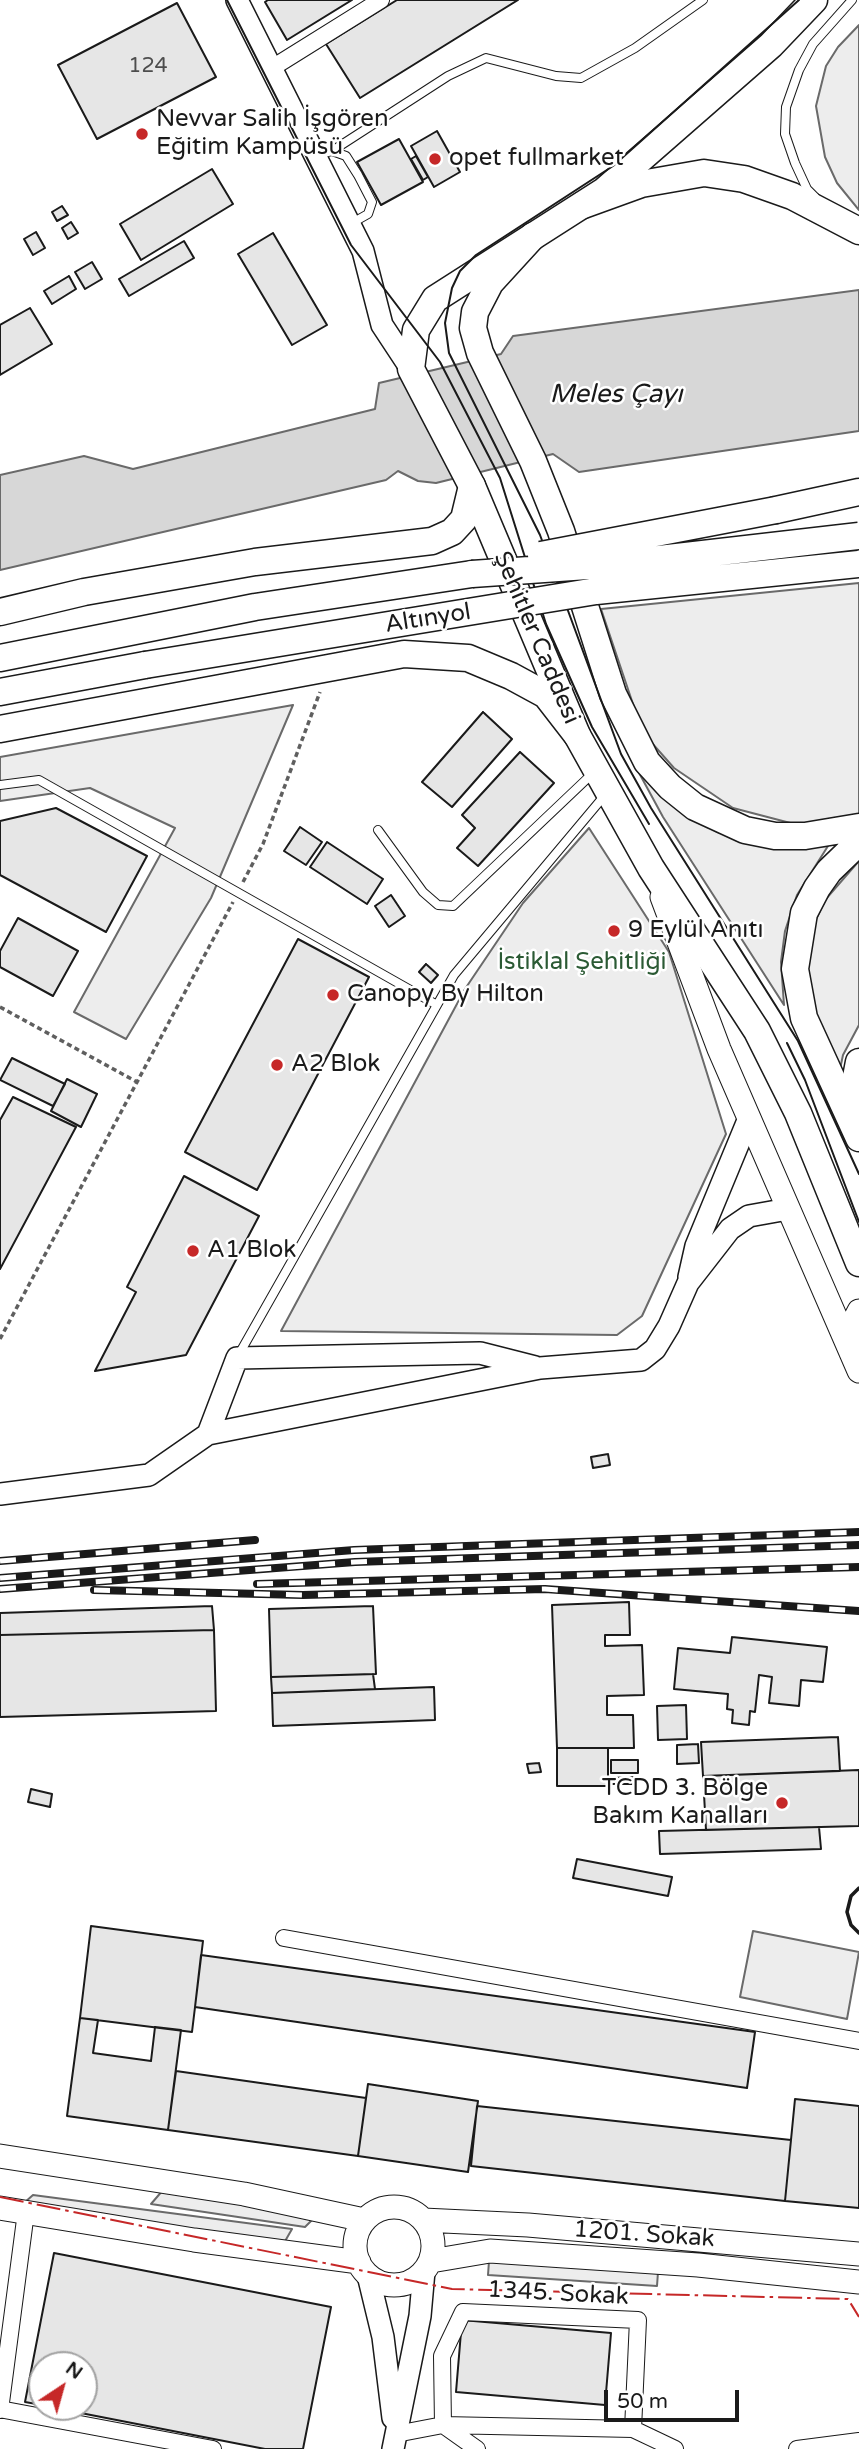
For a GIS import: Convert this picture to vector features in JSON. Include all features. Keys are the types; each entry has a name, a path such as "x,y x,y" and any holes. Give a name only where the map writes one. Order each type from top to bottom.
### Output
{"main road":[{"path":"411,369 416,330 435,299 583,205 623,176 771,45 814,0"},
{"path":"583,205 641,184 704,173 744,179 792,196 856,229"},
{"path":"533,236 490,283 480,299 473,328 480,353 533,461 561,531 613,694 647,762 670,788 695,807 745,830 775,836 804,836 859,827"},
{"name":"Şehitler Caddesi","path":"411,369 472,486 577,735 651,868 757,1031 798,1113 859,1263"},
{"path":"0,612 84,592 254,562 432,541 452,532 464,519 472,486"},
{"path":"471,573 529,558 859,492"},
{"name":"Altınyol","path":"0,658 157,625 471,573 616,564 859,536"},
{"name":"Altınyol","path":"0,692 145,665 596,591 859,564"},
{"path":"0,729 404,654 468,658 546,695 577,735"},
{"path":"859,842 836,863 817,888 804,913 795,969 804,1018 859,1138"},
{"path":"651,868 719,1049 855,1363"},
{"path":"859,1062 853,1093 859,1126"},
{"path":"855,1363 848,1332 859,1311"},
{"path":"0,2156 244,2193 364,2220"},
{"path":"363,2269 355,2240 364,2220 374,2212 400,2207 424,2220 528,2225 859,2254"},
{"path":"0,2208 363,2269 378,2282 403,2284 428,2266 433,2239 424,2220"},
{"name":"1201. Sokak","path":"428,2266 490,2250 698,2265 857,2283"}],"street":[{"path":"272,68 381,0"},
{"name":"Şehitler Caddesi","path":"244,3 272,68 323,153 349,224 370,271 382,325 411,369"},
{"path":"0,1494 149,1475 208,1434 540,1368 641,1360 655,1349 669,1326 688,1283 696,1246 749,1118"},
{"path":"688,1283 730,1229 749,1216 788,1209"},
{"path":"208,1434 237,1358 480,1353 540,1368"},
{"path":"284,1938 859,2041"},
{"path":"26,2211 6,2326 0,2410 213,2449"},
{"path":"395,2441 428,2266"},
{"path":"363,2269 383,2337 395,2441"},
{"name":"1345. Sokak","path":"443,2425 442,2356 463,2312 638,2320 633,2428"},
{"path":"395,2441 443,2425 633,2428 675,2449"},
{"path":"443,2425 477,2449"},
{"path":"633,2428 644,2449"},
{"path":"797,2449 859,2441"}],"lane":[{"path":"323,153 448,76 486,58 522,65 556,76 581,79 635,48 703,0"},
{"path":"852,0 813,44 799,70 786,107 785,134 807,189 831,213 856,229"},
{"path":"323,153 346,156 372,202 368,214 349,224"},
{"path":"0,785 39,780 437,1005"},
{"path":"378,830 423,892 438,905 453,906 601,782"},
{"path":"237,1358 454,975 601,782"}],"path":[{"path":"0,1339 263,844 329,667"},
{"path":"0,1007 137,1082"}],"shaded area":[{"path":"859,25 859,210 837,183 825,157 816,106 826,66 838,47"},
{"path":"859,583 859,817 798,825 733,808 674,768 651,742 635,710 601,609"},
{"path":"293,705 211,898 126,1039 74,1012 175,828 90,788 0,801 0,757"},
{"path":"638,771 681,810 717,832 790,847 828,846 797,895 785,931 781,962 784,1005 663,817"},
{"path":"589,828 669,952 726,1134 642,1316 617,1335 281,1331 465,989 523,903"},
{"path":"859,861 859,1025 843,1055 839,1074 810,1007 804,965 811,930 825,900"},
{"path":"753,1931 859,1952 847,2019 740,1997"},
{"path":"163,2190 317,2215 305,2227 151,2204"},
{"path":"33,2195 292,2229 284,2243 24,2203"},
{"path":"489,2261 658,2272 657,2286 488,2275"}],"water":[{"name":"Meles Çayı","path":"859,290 859,431 579,472 553,454 436,483 418,481 398,471 386,480 0,570 0,475 84,456 133,469 375,409 379,383 501,354 513,336"}],"building":[{"path":"352,0 287,40 265,2"},
{"path":"397,0 518,0 360,98 326,44"},
{"path":"177,3 216,77 97,139 58,65"},
{"path":"437,131 460,172 434,187 411,146"},
{"path":"399,139 423,182 381,205 357,162"},
{"path":"416,156 428,177 423,180 411,159"},
{"path":"212,169 233,204 141,260 120,224"},
{"path":"62,206 68,215 57,221 52,212"},
{"path":"71,222 78,233 68,239 62,228"},
{"path":"36,232 45,248 33,255 24,239"},
{"path":"273,233 327,325 292,345 238,254"},
{"path":"184,241 194,258 129,296 119,279"},
{"path":"92,262 102,279 85,289 75,272"},
{"path":"69,276 76,289 52,304 44,291"},
{"path":"30,308 52,344 0,375 0,325"},
{"path":"483,712 512,739 452,807 422,782"},
{"path":"520,752 554,783 478,866 457,848 475,828 462,815"},
{"path":"56,808 147,856 106,932 0,875 0,821"},
{"path":"300,827 322,842 306,865 284,851"},
{"path":"327,842 383,879 367,904 310,867"},
{"path":"391,895 405,916 389,927 375,906"},
{"path":"18,918 78,951 53,996 0,967 0,951"},
{"name":"A2 Blok","path":"298,939 369,977 257,1190 185,1152"},
{"path":"426,964 438,975 431,983 419,972"},
{"path":"12,1058 65,1084 53,1106 0,1080"},
{"path":"67,1079 97,1094 81,1127 51,1111"},
{"path":"13,1097 76,1127 0,1269 0,1120"},
{"name":"A1 Blok","path":"184,1176 259,1216 186,1355 95,1371 136,1292 127,1287"},
{"path":"608,1454 610,1465 593,1468 591,1457"},
{"path":"629,1602 630,1635 605,1635 605,1646 642,1645 644,1695 607,1696 607,1715 633,1715 634,1748 557,1748 552,1605"},
{"path":"212,1606 214,1630 0,1635 0,1613"},
{"path":"373,1606 376,1674 271,1677 269,1609"},
{"path":"214,1630 216,1711 0,1717 0,1635"},
{"path":"732,1637 827,1647 823,1682 801,1680 799,1706 769,1703 772,1677 759,1675 755,1712 750,1711 749,1725 732,1723 733,1710 727,1709 728,1694 674,1689 678,1648 730,1653"},
{"path":"373,1674 375,1689 272,1693 271,1677"},
{"path":"434,1687 435,1720 273,1726 272,1693"},
{"path":"686,1705 687,1739 658,1740 657,1706"},
{"path":"838,1737 840,1771 703,1776 701,1742"},
{"path":"698,1744 699,1763 677,1764 677,1745"},
{"path":"557,1748 608,1748 608,1786 557,1786"},
{"path":"611,1760 638,1760 638,1773 611,1773"},
{"path":"539,1763 541,1772 529,1773 527,1764"},
{"name":"TCDD 3. Bölge Bakım Kanalları","path":"859,1770 859,1826 706,1830 703,1776"},
{"path":"637,1777 637,1784 610,1784 610,1778"},
{"path":"31,1789 52,1794 50,1807 28,1802"},
{"name":"TCDD 3. Bölge Bakım Kanalları","path":"819,1827 821,1849 660,1854 659,1831"},
{"path":"577,1859 672,1877 668,1896 573,1878"},
{"path":"91,1926 203,1941 192,2032 80,2018"},
{"path":"201,1955 755,2032 747,2088 195,2007"},
{"path":"80,2018 98,2020 93,2053 151,2061 155,2027 181,2030 168,2130 67,2116"},
{"path":"176,2071 366,2098 358,2156 168,2130"},
{"path":"368,2084 478,2101 468,2172 358,2156"},
{"path":"795,2099 859,2106 859,2208 785,2201"},
{"path":"477,2106 791,2140 785,2201 471,2166"},
{"path":"54,2253 331,2307 303,2449 265,2449 98,2416 98,2351 35,2351"},
{"path":"462,2320 611,2333 605,2405 456,2392"}],"tram line":[{"path":"227,0 351,245 440,362 500,478 546,624 592,727 649,824"},
{"path":"799,0 613,166 476,255 460,271 452,288 445,323 449,353 540,535 621,754 651,808 798,1041 859,1174"},
{"path":"787,1043 805,1080 859,1222"}],"railway":[{"path":"0,1578 354,1550 859,1532"},
{"path":"0,1561 255,1540"},
{"path":"0,1589 355,1562 859,1545"},
{"path":"257,1584 859,1567"},
{"path":"94,1590 303,1595 545,1589 859,1611"}],"wall":[{"path":"859,1888 851,1896 847,1912 851,1925 859,1933"}],"power":[{"path":"0,2197 452,2289 848,2299 859,2317"}],"place":[{"name":"Nevvar Salih İşgören Eğitim Kampüsü","path":"142,134"},
{"name":"opet fullmarket","path":"435,159"},
{"name":"9 Eylül Anıtı","path":"614,931"},
{"name":"Canopy By Hilton","path":"333,995"},
{"name":"A2 Blok","path":"277,1065"},
{"name":"A1 Blok","path":"193,1251"},
{"name":"TCDD 3. Bölge Bakım Kanalları","path":"782,1803"}],"park label":[{"name":"İstiklal Şehitliği","path":"582,963"}]}
